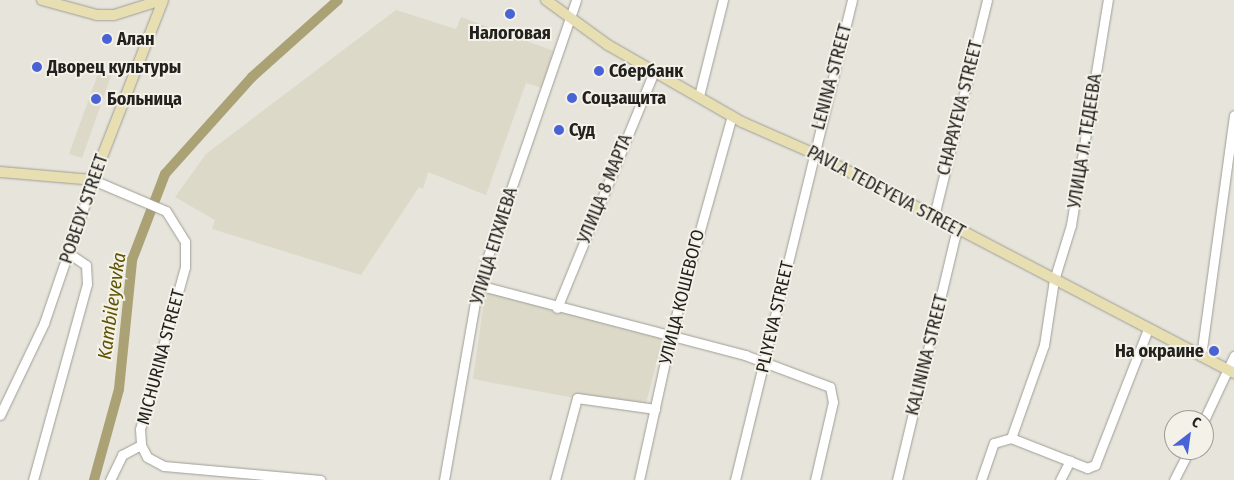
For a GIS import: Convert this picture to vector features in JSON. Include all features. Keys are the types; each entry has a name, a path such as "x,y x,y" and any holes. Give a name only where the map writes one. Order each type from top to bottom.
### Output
{"main road":[{"path":"42,0 97,15 114,15 162,0"},
{"name":"POBEDY STREET","path":"93,180 162,0"},
{"name":"PAVLA TEDEYEVA STREET","path":"546,0 571,19 654,71 732,116 817,155 1231,371"},
{"path":"0,172 93,180"}],"street":[{"name":"УЛИЦА ЕПХИЕВА","path":"444,480 478,285 576,0"},
{"path":"699,96 723,0"},
{"name":"LENINA STREET","path":"817,155 815,140 852,0"},
{"name":"CHAPAYEVA STREET","path":"934,216 987,0"},
{"name":"УЛИЦА Л. ТЕДЕЕВА","path":"1012,438 1044,345 1054,280 1071,225 1108,0"},
{"name":"УЛИЦА 8 МАРТА","path":"557,308 654,71"},
{"path":"1201,356 1234,115"},
{"name":"УЛИЦА КОШЕВОГО","path":"639,480 671,334 732,116"},
{"name":"PLIYEVA STREET","path":"735,480 817,155"},
{"name":"MICHURINA STREET","path":"93,180 161,209 183,233 187,255 140,429 140,445 147,457 164,466 320,480"},
{"name":"POBEDY STREET","path":"0,415 44,323 93,180"},
{"name":"KALININA STREET","path":"897,480 957,229"},
{"path":"33,480 87,284 86,265 68,253"},
{"path":"478,285 557,308 671,334 744,354 764,365 830,388 833,402 815,480"},
{"path":"981,480 994,443 1012,438 1087,468 1095,465 1148,329"},
{"path":"1210,410 1231,371 1234,356"},
{"path":"555,480 576,398 655,409"},
{"path":"110,480 122,455 140,445"},
{"path":"1060,480 1070,460"},
{"path":"1174,480 1183,460"}],"shaded area":[{"path":"396,10 456,29 461,17 554,51 542,88 526,83 486,195 428,172 423,189 419,187 361,275 212,229 215,220 175,197 206,154"},
{"name":"Больница","path":"99,71 111,76 82,158 69,154"},
{"path":"486,286 663,338 644,411 473,379"}],"waterway":[{"name":"Kambileyevka","path":"94,480 119,389 132,260 165,174 252,77 338,0"}],"place":[{"name":"Налоговая","path":"510,14"},
{"name":"Алан","path":"107,39"},
{"name":"Дворец культуры","path":"37,67"},
{"name":"Сбербанк","path":"599,71"},
{"name":"Соцзащита","path":"572,98"},
{"name":"Больница","path":"96,99"},
{"name":"Суд","path":"559,130"},
{"name":"На окраине","path":"1214,351"}]}
